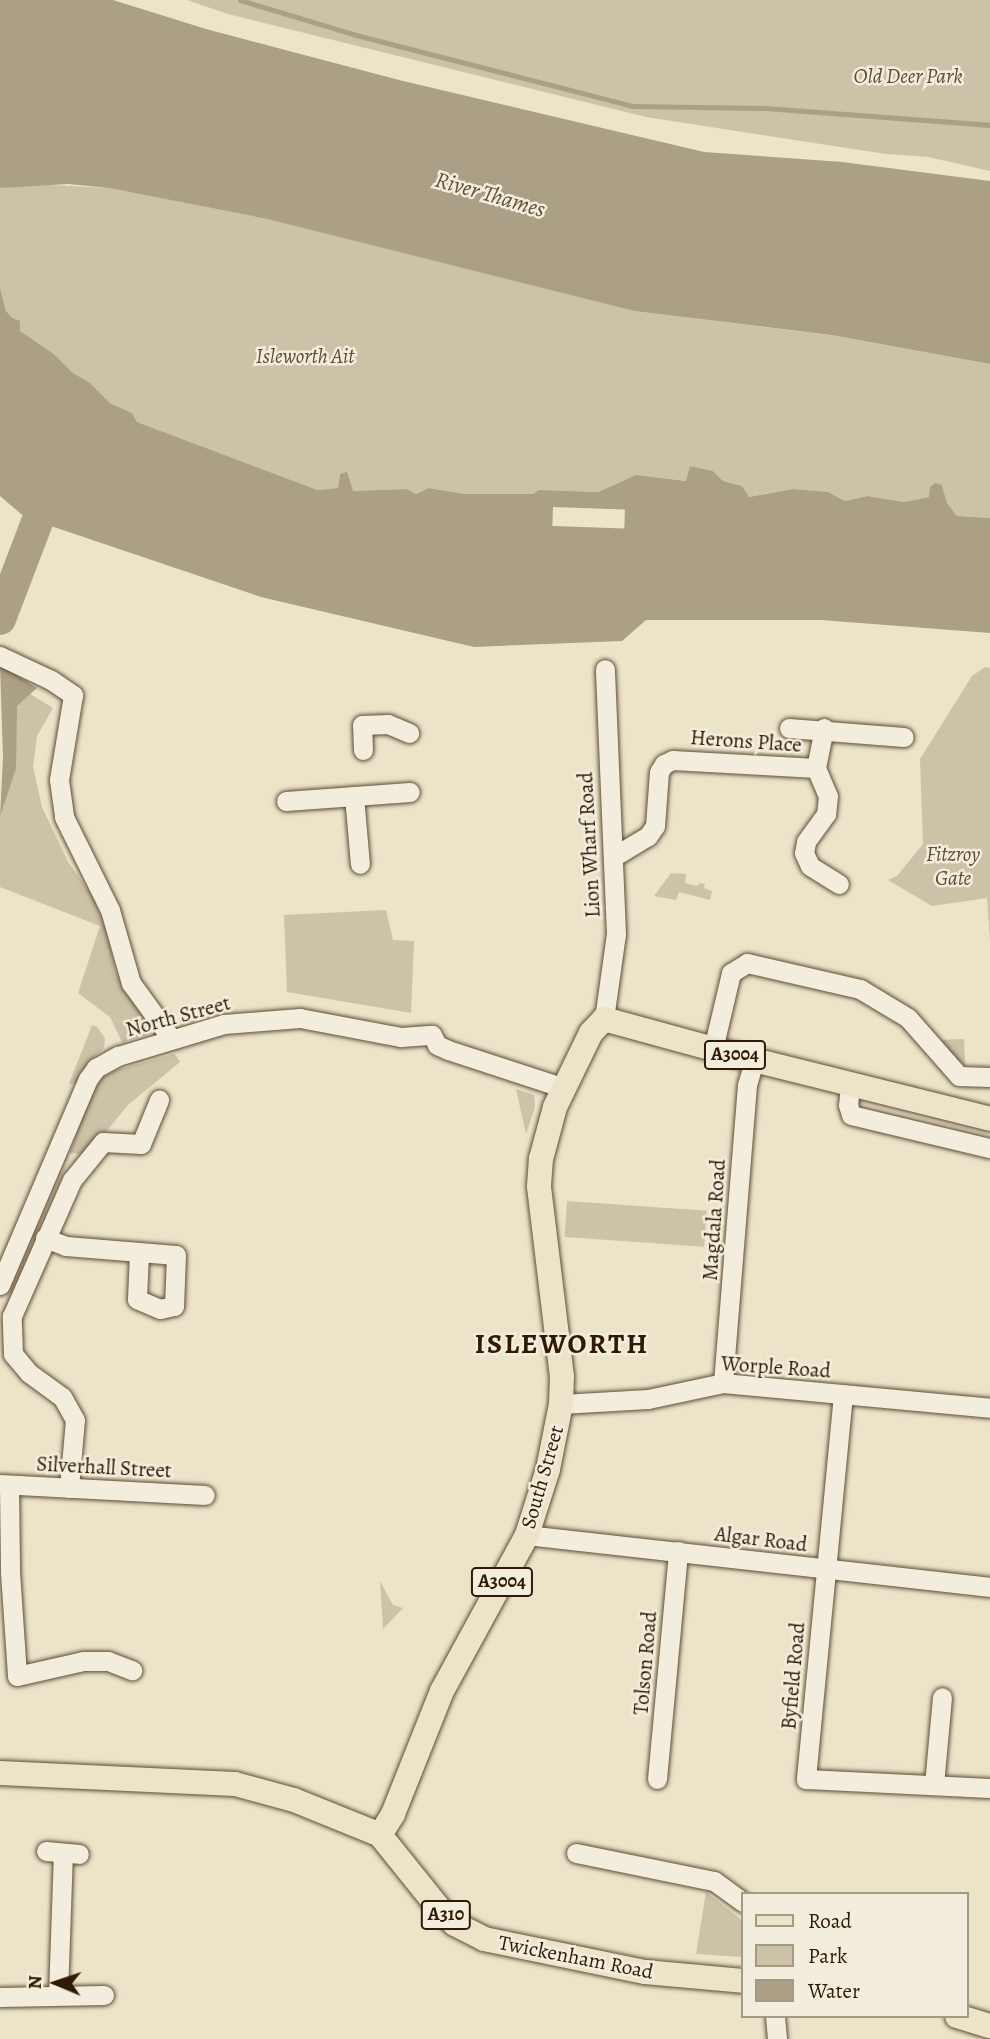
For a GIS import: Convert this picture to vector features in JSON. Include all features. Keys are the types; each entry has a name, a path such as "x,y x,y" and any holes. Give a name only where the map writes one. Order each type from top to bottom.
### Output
{"main road":[{"name":"A3004","path":"604,1019 990,1119"},
{"name":"South Street","path":"380,1835 393,1814 442,1691 527,1535 548,1469 561,1404 561,1366 539,1186 543,1149 564,1088 591,1033 604,1019"},
{"name":"Twickenham Road","path":"0,1773 235,1784 293,1800 380,1835 441,1911 455,1924 484,1939 645,1972 741,1981"},
{"path":"964,2018 990,2026"}],"street":[{"path":"0,656 69,691 74,698 63,742 59,780 64,817 110,910 131,984 171,1038"},
{"name":"Lion Wharf Road","path":"604,1019 616,934 605,669"},
{"path":"363,750 362,725 388,724 410,733"},
{"name":"Herons Place","path":"789,728 904,737"},
{"name":"Herons Place","path":"824,729 817,768 828,796 826,814 806,842 804,853 810,866 839,884"},
{"name":"Herons Place","path":"613,857 648,836 655,826 659,772 664,764 673,760 698,759 817,768"},
{"path":"286,801 410,792"},
{"path":"354,796 359,864"},
{"path":"713,1049 731,972 747,963 860,989 908,1018 959,1076 990,1077"},
{"name":"North Street","path":"0,1285 88,1079 106,1061 161,1045 171,1038 229,1023 300,1018 401,1037 432,1035 442,1048 564,1088"},
{"name":"Magdala Road","path":"723,1383 747,1085 754,1060"},
{"path":"850,1084 848,1105 851,1115 990,1148"},
{"path":"69,1488 75,1420 62,1397 29,1373 13,1354 12,1316 72,1180 103,1142 141,1144 159,1100"},
{"path":"45,1238 66,1246 139,1253"},
{"name":"Worple Road","path":"561,1404 648,1399 723,1383 990,1408"},
{"name":"Byfield Road","path":"844,1394 806,1779 990,1788"},
{"path":"4,1485 9,1572 9,1675 83,1661 108,1661 132,1671"},
{"name":"Silverhall Street","path":"4,1485 205,1495"},
{"name":"Algar Road","path":"527,1535 990,1587"},
{"name":"Tolson Road","path":"657,1779 678,1551"},
{"path":"934,1785 942,1697"},
{"path":"58,1995 63,1853"},
{"path":"576,1853 714,1881 741,1901"},
{"path":"0,1997 104,1996"},
{"path":"775,2018 777,2039"}],"green space":[{"name":"Old Deer Park","path":"187,0 990,0 990,171 928,157 886,154 646,117 228,14"},
{"name":"Isleworth Ait","path":"33,184 109,188 267,219 634,311 830,335 990,364 990,518 957,516 947,503 942,485 929,497 904,502 867,496 845,501 828,492 793,489 748,497 742,486 723,481 713,471 690,466 687,481 636,475 598,492 539,490 534,494 465,494 430,488 416,494 407,489 353,491 340,474 338,488 317,490 288,481 137,422 132,413 110,403 54,354 20,331 6,311 0,288 0,188"},
{"name":"Fitzroy Gate","path":"985,667 990,668 990,940 987,898 932,906 888,880 897,876 923,844 920,759 972,676"},
{"path":"30,694 53,708 37,736 33,767 42,807 68,862 93,897 107,932 116,973 127,995 134,999 148,1023 147,1035 122,1042 110,1017 78,993 100,926 0,887 0,817 16,769 16,706"},
{"path":"671,873 686,874 685,883 697,886 700,883 705,884 704,888 712,891 710,900 679,892 676,900 654,896"},
{"path":"386,910 393,940 414,941 411,1013 287,992 284,915"},
{"path":"92,1025 97,1027 105,1038 104,1048 88,1062 75,1084 69,1084"},
{"path":"964,1039 965,1065 956,1060 939,1040"},
{"path":"175,1054 180,1062 128,1105 87,1155 70,1153 86,1105 102,1077 117,1070"},
{"path":"516,1089 534,1095 535,1107 526,1134"},
{"path":"567,1201 707,1211 704,1247 564,1237"},
{"path":"380,1581 393,1605 403,1608 383,1629"},
{"path":"706,1892 741,1919 741,1957 696,1954"}],"water":[{"name":"River Thames","path":"0,0 113,0 206,29 399,80 704,152 842,162 990,181 990,364 831,335 634,311 267,219 109,188 68,184 0,188"},
{"path":"0,288 6,311 12,318 20,321 20,331 54,354 73,373 89,382 110,403 132,413 137,422 317,490 338,488 340,474 347,472 353,491 407,489 416,494 429,488 465,494 533,494 539,490 598,492 636,475 686,481 690,466 713,471 723,481 742,486 749,497 793,489 828,492 845,501 867,496 904,502 929,497 930,487 935,483 942,485 947,503 957,516 990,518 990,633 821,620 646,620 622,641 474,647 261,597 48,525 21,514 0,496"},
{"path":"0,665 37,688 17,706 16,769 0,817 3,757"}],"pier":[{"path":"553,507 625,510 624,529 552,526"}],"waterway":[{"path":"240,0 356,35 632,106 765,108 990,125"},
{"path":"0,619 53,480"}],"district":[{"name":"ISLEWORTH","path":"562,1344"}]}
